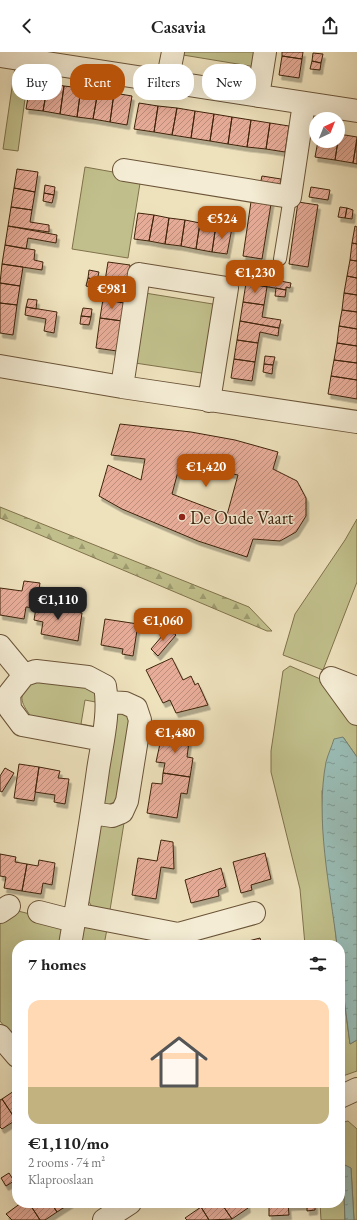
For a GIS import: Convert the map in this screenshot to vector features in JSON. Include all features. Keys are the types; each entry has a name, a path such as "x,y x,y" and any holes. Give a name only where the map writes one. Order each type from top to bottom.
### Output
{"street":[{"path":"171,64 173,52"},
{"path":"258,96 265,52"},
{"path":"1,57 133,77"},
{"path":"194,86 357,111"},
{"path":"124,170 290,197 304,103"},
{"path":"122,388 139,274 227,288 209,401"},
{"path":"0,366 122,388 357,422"},
{"path":"0,646 24,675"},
{"path":"71,940 92,814 108,702 105,686 88,677 36,672 24,675 9,694 10,709 22,725 102,740"},
{"path":"357,688 331,678 357,714"},
{"path":"92,814 112,816 122,812 127,802 140,720 136,708 125,703 108,702"},
{"path":"39,912 178,934 254,913"},
{"path":"0,1036 12,1056"},
{"path":"345,1095 357,1089"},
{"path":"345,1107 357,1107"}],"lane":[{"path":"280,259 290,197"}],"green space":[{"path":"183,52 258,52 256,67 256,64 238,64 183,55"},
{"path":"12,88 12,100 25,100 18,151 3,149"},
{"path":"85,167 141,177 128,258 72,249"},
{"path":"145,293 219,305 208,374 135,363"},
{"path":"0,507 249,607 272,631 267,631 0,518"},
{"path":"357,519 357,582 323,670 283,655 295,614 345,540"},
{"path":"290,666 325,681 357,725 357,757 343,737 322,791 323,826 336,940 305,940 300,889 271,772 271,751 283,671"},
{"path":"32,679 94,688 101,703 85,700 81,724 97,727 96,729 32,718 25,707 22,694"},
{"path":"122,711 131,713 117,801 105,806 103,805 114,719"},
{"path":"101,822 124,823 110,910 93,908 87,899"},
{"path":"10,909 66,923 63,940 12,940 12,1032 8,1031 0,1021 0,917"},
{"path":"85,926 107,929 105,940 78,940 79,931"},
{"path":"345,1006 350,1044 357,1040 357,1071 345,1075"},
{"path":"348,1121 357,1129 357,1220 354,1220 351,1168 345,1169 345,1122"},
{"path":"320,1208 345,1208 345,1220 321,1220"}],"water":[{"path":"343,737 357,757 357,1040 350,1044 345,1006 345,940 336,940 323,830 323,784 326,762 334,739"},
{"path":"345,1165 351,1168 354,1220 345,1220"}],"building":[{"path":"282,52 303,52 302,59 282,56"},
{"path":"313,53 323,54 321,63 312,61"},
{"path":"282,56 302,59 299,78 279,75"},
{"path":"312,61 321,63 320,70 310,69"},
{"path":"62,86 64,86 62,100"},
{"path":"64,86 70,87 70,100 79,100 77,117 60,114"},
{"path":"125,95 132,96 127,125 110,122 113,100 125,100"},
{"path":"28,100 45,100 43,111 26,109"},
{"path":"45,100 62,100 60,114 43,111"},
{"path":"79,100 96,100 93,119 77,117"},
{"path":"96,100 113,100 110,122 93,119"},
{"path":"139,103 158,106 154,132 134,129"},
{"path":"158,106 177,108 172,135 154,132"},
{"path":"177,108 195,111 191,138 172,135"},
{"path":"195,111 214,114 210,141 191,138"},
{"path":"214,114 232,117 228,144 210,141"},
{"path":"232,117 251,120 247,147 228,144"},
{"path":"251,120 270,123 266,149 247,147"},
{"path":"270,123 289,126 285,152 266,149"},
{"path":"345,135 357,137 353,163 335,160 337,148 345,148"},
{"path":"357,140 357,164 353,163"},
{"path":"317,148 337,148 335,160 315,157"},
{"path":"17,169 38,172 35,192 14,188"},
{"path":"262,176 281,179 279,189 260,185"},
{"path":"45,185 55,187 54,195 44,193"},
{"path":"311,187 330,190 328,200 309,197"},
{"path":"14,188 35,192 32,210 11,207"},
{"path":"44,193 54,195 52,203 43,201"},
{"path":"252,195 272,198 262,259 243,256"},
{"path":"298,202 318,205 308,267 289,264"},
{"path":"11,207 32,210 30,222 49,225 49,232 8,226"},
{"path":"340,207 347,208 345,218 338,217"},
{"path":"347,208 353,210 352,219 345,218"},
{"path":"138,213 154,215 149,241 134,239"},
{"path":"154,215 169,218 165,244 149,241"},
{"path":"169,218 185,220 181,246 165,244"},
{"path":"185,220 200,223 196,249 181,246"},
{"path":"200,223 216,225 212,252 196,249"},
{"path":"216,225 232,228 227,254 212,252"},
{"path":"8,226 57,235 56,243 28,238 26,249 5,245"},
{"path":"355,226 357,227 357,244 352,243"},
{"path":"352,243 357,244 357,261 350,260"},
{"path":"5,245 35,250 34,260 43,262 42,270 2,264"},
{"path":"350,260 357,261 357,278 347,276"},
{"path":"108,262 130,265 127,284 105,281"},
{"path":"2,264 23,267 20,286 0,283"},
{"path":"249,264 270,267 269,279 291,283 290,288 286,287 286,290 246,283"},
{"path":"89,270 99,272 97,280 88,278"},
{"path":"347,276 357,278 357,295 344,293"},
{"path":"88,278 97,280 96,288 86,286"},
{"path":"105,281 127,284 124,303 103,299"},
{"path":"0,283 20,286 17,305 0,303"},
{"path":"246,283 267,287 264,305 243,302"},
{"path":"276,288 286,290 285,297 275,296"},
{"path":"344,293 357,295 357,312 342,310"},
{"path":"28,299 37,300 36,309 26,307"},
{"path":"103,299 124,303 122,321 100,318"},
{"path":"243,302 264,305 262,317 281,320 279,328 240,321"},
{"path":"0,303 17,305 13,335 0,333"},
{"path":"26,307 57,312 54,333 44,331 46,319 25,315"},
{"path":"83,308 92,309 91,317 81,316"},
{"path":"342,310 357,312 357,329 339,326"},
{"path":"81,316 91,317 89,325 80,324"},
{"path":"100,318 122,321 117,351 96,348"},
{"path":"240,321 279,328 278,336 260,332 258,343 237,340"},
{"path":"339,326 357,329 357,346 337,343"},
{"path":"237,340 258,343 255,362 234,359"},
{"path":"337,343 357,346 357,363 334,360"},
{"path":"265,356 275,357 273,365 264,364"},
{"path":"234,359 255,362 252,381 231,378"},
{"path":"334,360 357,363 357,380 331,376"},
{"path":"264,364 273,365 272,374 263,372"},
{"path":"331,376 357,380 357,399 328,394"},
{"path":"120,424 191,432 235,440 278,452 273,469 297,481 306,498 306,516 296,532 280,541 253,539 247,557 198,541 122,509 99,496 108,465 141,480 145,459 111,455","holes":["180,464 238,475 227,515 172,494"]},
{"path":"24,581 40,583 36,608 26,607 24,619 0,615 0,588 22,591"},
{"path":"38,596 47,598 46,607 82,613 78,641 41,634 43,622 34,620"},
{"path":"105,619 138,624 133,656 122,654 123,649 101,645"},
{"path":"168,629 176,635 158,656 151,649"},
{"path":"172,658 183,680 191,676 195,685 198,683 208,705 176,713 170,700 163,703 146,670"},
{"path":"163,730 190,734 187,757 193,758 190,777 163,773 165,763 156,762"},
{"path":"19,764 39,767 34,801 14,798"},
{"path":"39,767 60,771 58,778 69,779 65,804 54,802 55,795 35,792"},
{"path":"5,768 14,773 2,792 0,791 0,776"},
{"path":"163,773 190,777 187,794 181,793 177,818 147,813 152,783 162,784"},
{"path":"161,840 173,842 174,869 161,867 156,899 132,895 138,858 157,861"},
{"path":"265,853 271,879 251,885 252,890 241,893 233,862"},
{"path":"0,854 16,857 15,862 27,864 22,891 4,888 6,877 0,876"},
{"path":"39,860 55,863 52,885 43,883 41,894 22,891 27,864 38,866"},
{"path":"221,868 226,887 218,890 219,896 191,903 185,880"},
{"path":"12,1092 12,1114 2,1099"},
{"path":"2,1099 12,1114 12,1123 2,1129 0,1127 0,1100"},
{"path":"9,1173 12,1178 12,1182 6,1186 1,1178"},
{"path":"14,1208 32,1208 40,1220 12,1220 6,1214"},
{"path":"32,1208 54,1208 57,1212 45,1220 40,1220"},
{"path":"54,1208 63,1208 57,1212"},
{"path":"202,1208 224,1208 232,1219 209,1220"},
{"path":"202,1208 209,1220 187,1220 185,1218"},
{"path":"224,1208 248,1208 232,1219"},
{"path":"269,1208 288,1208 289,1215 269,1216"},
{"path":"307,1208 315,1208 315,1210 307,1211"}],"place":[{"name":"De Oude Vaart","path":"182,517"}]}
